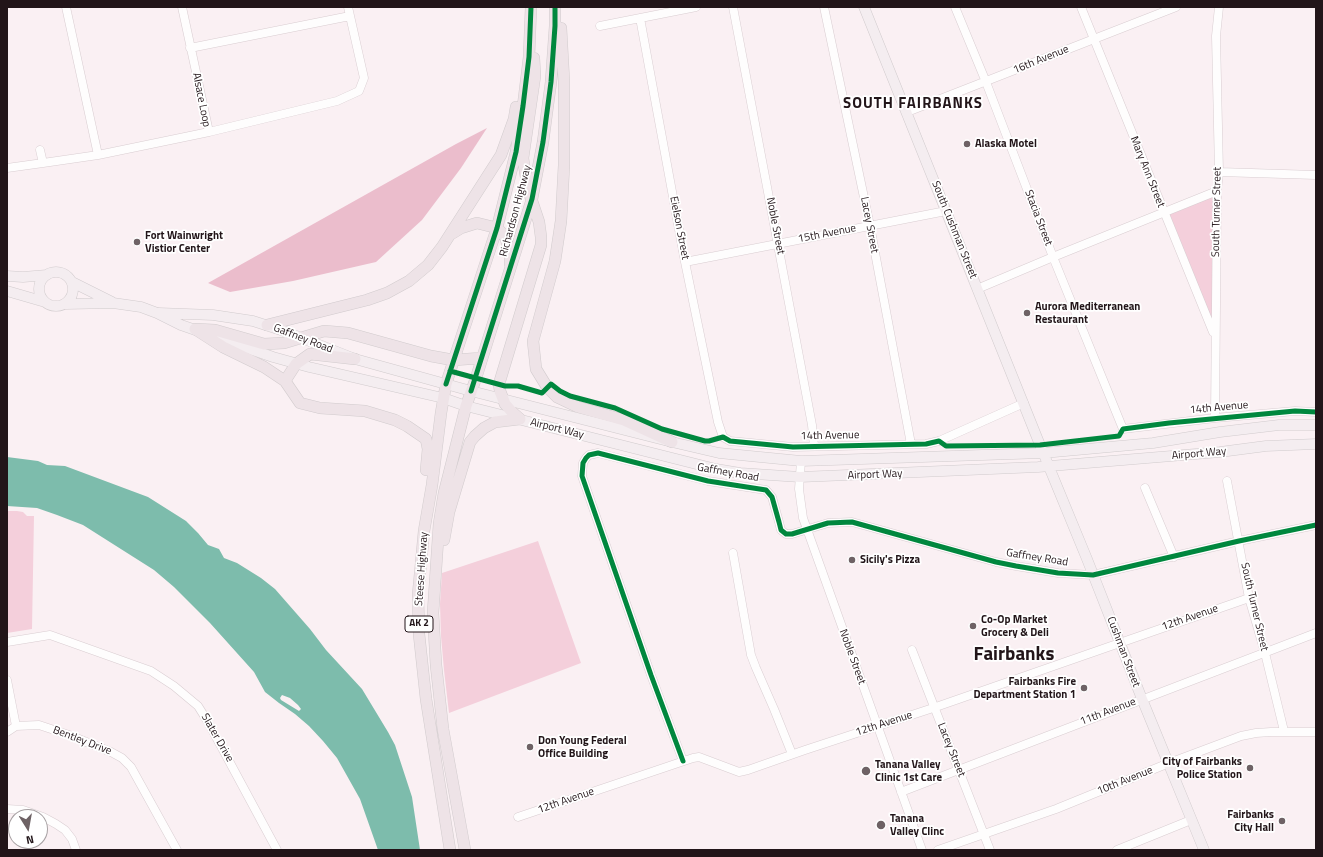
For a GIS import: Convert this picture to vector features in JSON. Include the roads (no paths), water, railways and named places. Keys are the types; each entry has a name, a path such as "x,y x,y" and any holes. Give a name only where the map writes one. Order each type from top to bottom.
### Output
{"highway":[{"name":"Richardson Highway","path":"471,391 532,199 543,142 551,82 555,7"},
{"path":"560,7 564,82 564,165 561,221 555,261 533,341 536,369 547,388 557,397 578,407 624,420 672,442"},
{"name":"Richardson Highway","path":"446,384 497,228 516,152 529,56 529,9"},
{"path":"520,419 508,408 499,384 541,245 539,222 526,180 523,158 535,76 529,9"},
{"path":"267,325 367,300 387,293 409,282 428,265 442,247 501,155 514,119 522,77 529,9"},
{"path":"451,233 461,228 478,223 497,228 503,234 508,247 510,257 509,273"},
{"path":"195,329 215,330 264,344 284,343 324,331 348,334 431,356 453,360 482,358"},
{"path":"195,329 223,347 264,367 286,381 300,403 320,408 366,411 395,420 426,439 428,449 418,536 418,595"},
{"path":"286,381 296,364 310,354 355,359"},
{"name":"Steese Highway","path":"446,384 424,531 418,595 419,634 426,699 450,850"},
{"name":"Steese Highway","path":"465,850 443,729 438,690 433,613 439,524 444,493 471,391"},
{"path":"434,588 449,512 470,442 484,428 495,422 520,419"}],"main road":[{"name":"South Cushman Street","path":"864,7 1043,453"},
{"path":"7,291 45,302 52,306 66,304 72,296 74,290 72,282 67,276 61,272 52,272 42,280 39,288 40,295 45,302"},
{"path":"7,276 23,277 47,275"},
{"name":"Gaffney Road","path":"72,282 114,303"},
{"name":"Gaffney Road","path":"66,304 114,303 141,307 157,313 180,325 296,364 443,398"},
{"name":"Gaffney Road","path":"157,313 213,315 253,321 355,359 446,384"},
{"name":"Airport Way","path":"446,384 719,453 801,461 1043,453 1153,443 1220,432 1279,425 1316,425"},
{"name":"Airport Way","path":"443,398 466,406 716,469 740,473 800,477 1049,466 1220,452 1266,446 1316,444"},
{"name":"Cushman Street","path":"1043,453 1204,850"}],"street":[{"path":"66,7 98,155"},
{"name":"Alsace Loop","path":"7,168 98,155 209,132 182,7"},
{"path":"209,132 337,101 359,91 364,78 348,7"},
{"path":"600,26 696,7"},
{"name":"Noble Street","path":"733,7 812,425 814,446"},
{"name":"Lacey Street","path":"824,7 870,226 911,444"},
{"name":"Stacia Street","path":"955,7 986,82 1052,257 1124,429"},
{"name":"Mary Ann Street","path":"1080,7 1215,336"},
{"name":"16th Avenue","path":"907,112 1176,7"},
{"name":"South Turner Street","path":"1215,418 1217,191 1219,172 1216,36 1219,7"},
{"path":"190,48 350,16"},
{"name":"Eielson Street","path":"640,18 685,262 718,422 724,436"},
{"path":"40,150 43,163"},
{"path":"1219,172 1316,175"},
{"path":"977,289 1052,257 1217,191"},
{"name":"15th Avenue","path":"685,262 946,210"},
{"name":"14th Avenue","path":"724,436 730,441 793,447 926,444 939,441 1024,403"},
{"name":"14th Avenue","path":"1124,429 1215,418 1295,412 1316,412"},
{"name":"Gaffney Road","path":"683,761 651,675 582,476 583,463 589,455 598,453 708,481 766,490 772,497 781,530 786,534 792,534 828,523 852,522 1016,566 1058,573 1093,575 1239,541 1316,525"},
{"name":"Noble Street","path":"801,461 800,506 802,518 922,850"},
{"name":"South Turner Street","path":"1227,481 1249,598 1265,653 1284,732"},
{"path":"1146,488 1174,557"},
{"path":"733,553 752,655 792,754"},
{"name":"12th Avenue","path":"518,817 683,761 699,757 739,772 934,708 1249,598"},
{"name":"11th Avenue","path":"901,792 1316,633"},
{"name":"Slater Drive","path":"7,642 50,635 151,671 174,686 198,706 277,850"},
{"name":"Lacey Street","path":"912,650 990,850"},
{"path":"7,680 16,726 7,732"},
{"name":"Bentley Drive","path":"16,726 39,725 111,752 122,758 131,768 177,850"},
{"name":"10th Avenue","path":"938,850 1056,809 1240,736 1256,733 1316,732"},
{"path":"7,809 23,810 43,817 56,824 72,839 76,850"},
{"path":"1117,850 1191,820"}],"place":[{"name":"Alaska Motel","path":"967,144"},
{"name":"Fort Wainwright Vistior Center","path":"137,242"},
{"name":"Aurora Mediterranean Restaurant","path":"1027,313"},
{"name":"Sicily's Pizza","path":"852,560"},
{"name":"Co-Op Market Grocery & Deli","path":"973,626"},
{"name":"Fairbanks Fire Department Station 1","path":"1084,688"},
{"name":"Don Young Federal Office Building","path":"530,747"},
{"name":"City of Fairbanks Police Station","path":"1250,768"},
{"name":"Tanana Valley Clinic 1st Care","path":"866,771"},
{"name":"Fairbanks City Hall","path":"1282,821"},
{"name":"Tanana Valley Clinc","path":"881,825"}],"district":[{"name":"SOUTH FAIRBANKS","path":"913,104"},
{"name":"Fairbanks","path":"1014,655"}]}
